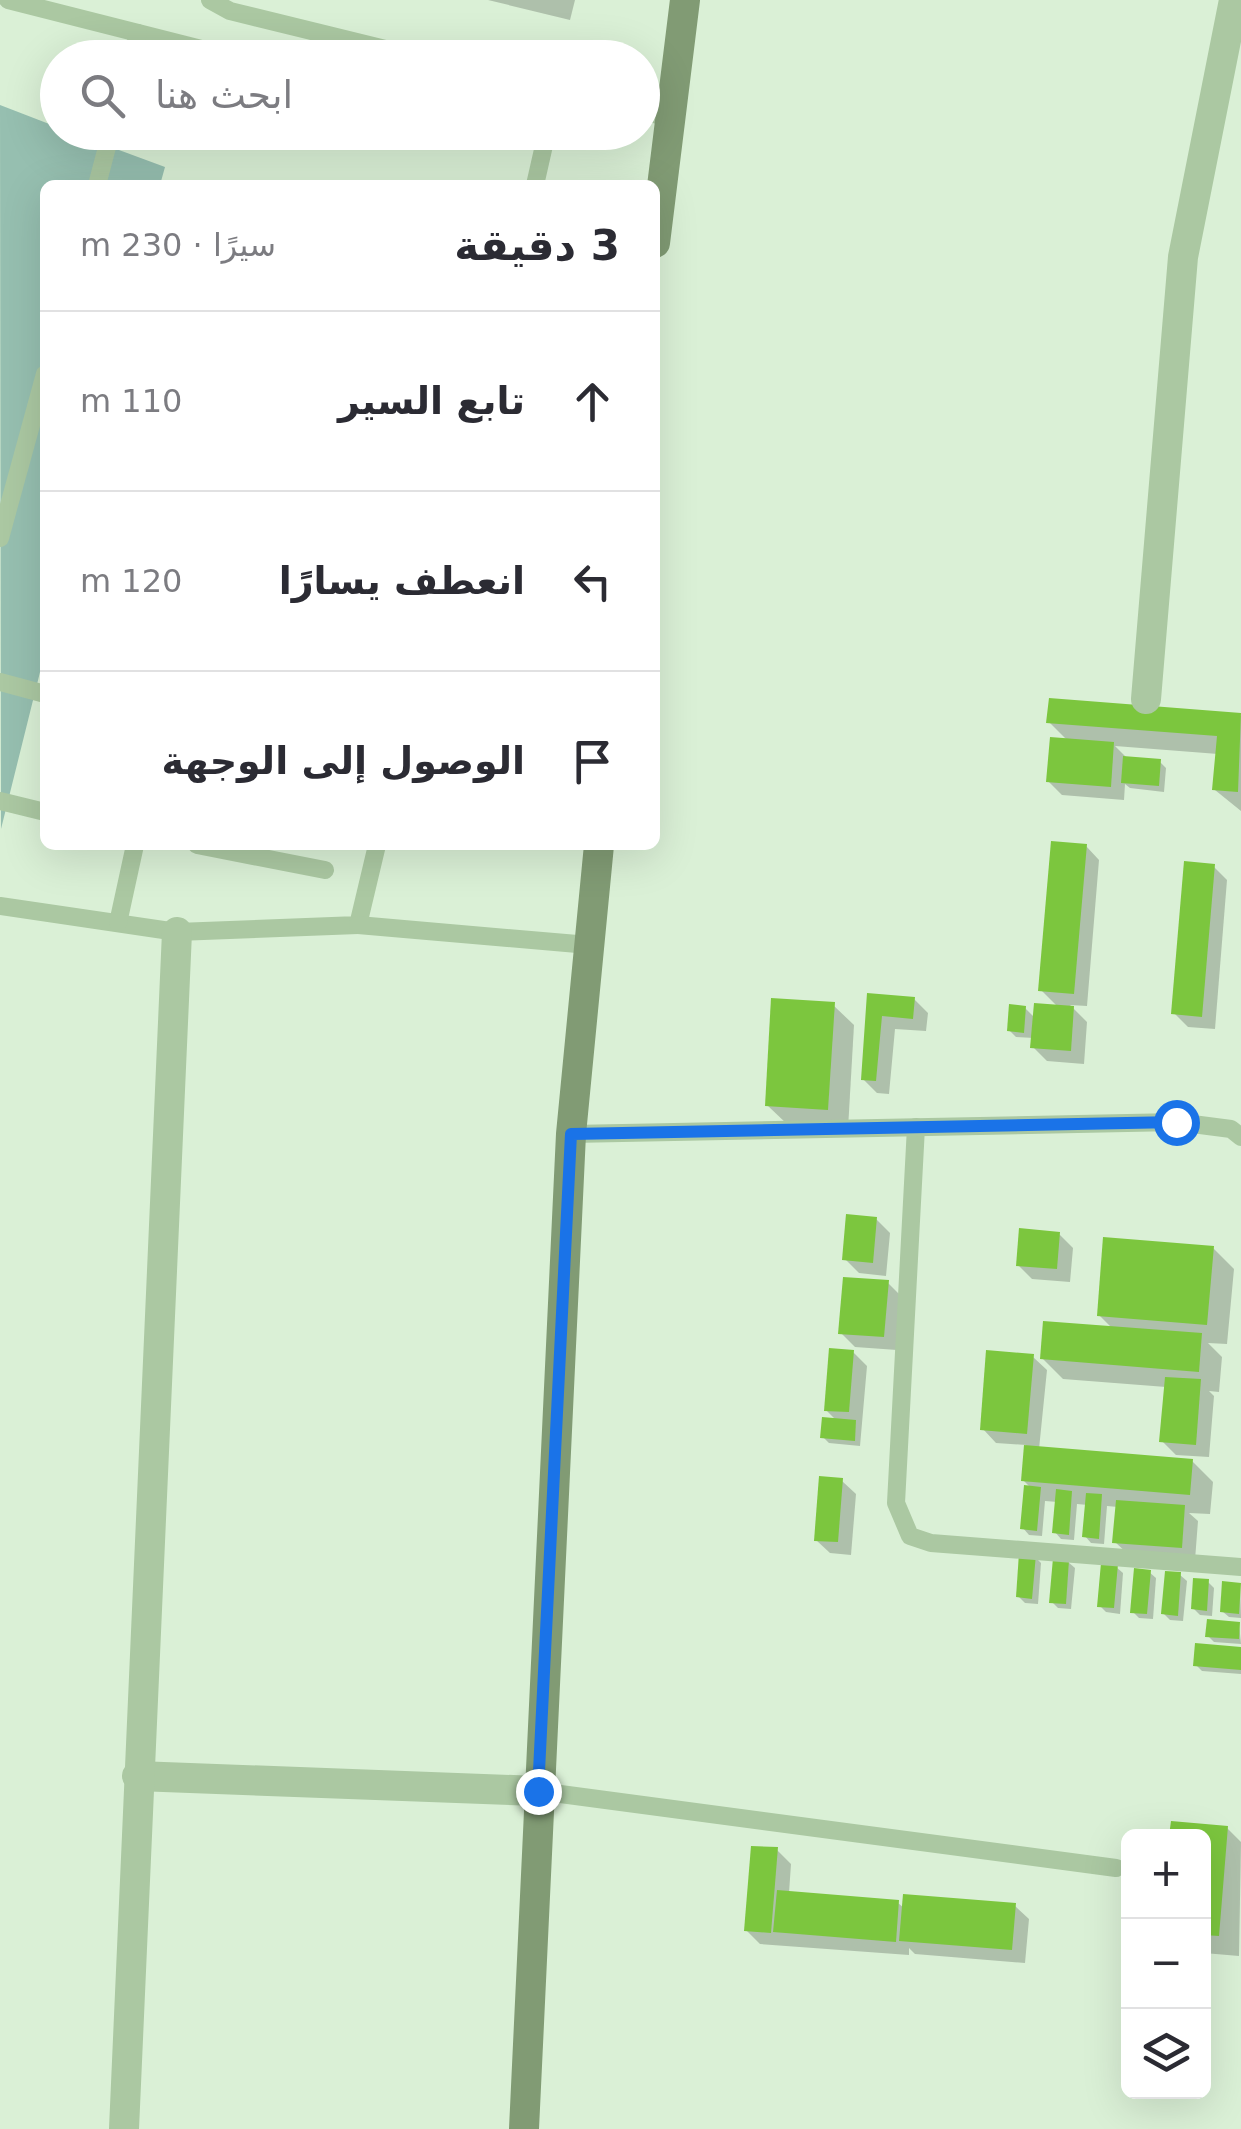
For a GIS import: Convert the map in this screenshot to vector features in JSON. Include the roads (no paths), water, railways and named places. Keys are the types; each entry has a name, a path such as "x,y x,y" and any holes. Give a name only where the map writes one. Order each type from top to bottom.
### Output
{"street":[{"path":"660,98 685,0"},
{"path":"1146,699 1182,257 1234,0"},
{"path":"655,180 656,150"},
{"path":"524,2129 571,1134 598,850"},
{"path":"124,2129 176,932"},
{"path":"137,1776 538,1791"}],"lane":[{"path":"8,0 166,40"},
{"path":"210,0 230,11 348,40"},
{"path":"136,40 138,33"},
{"path":"98,180 106,150"},
{"path":"536,180 543,150"},
{"path":"0,538 40,392"},
{"path":"0,682 40,693"},
{"path":"0,801 40,811"},
{"path":"118,923 134,850"},
{"path":"222,850 325,870"},
{"path":"358,925 376,850"},
{"path":"0,906 176,932 358,925 589,945"},
{"path":"571,1134 1176,1122 1231,1128 1241,1137"},
{"path":"916,1127 896,1502 910,1536 931,1542 1241,1568"},
{"path":"538,1791 1116,1868"}]}
